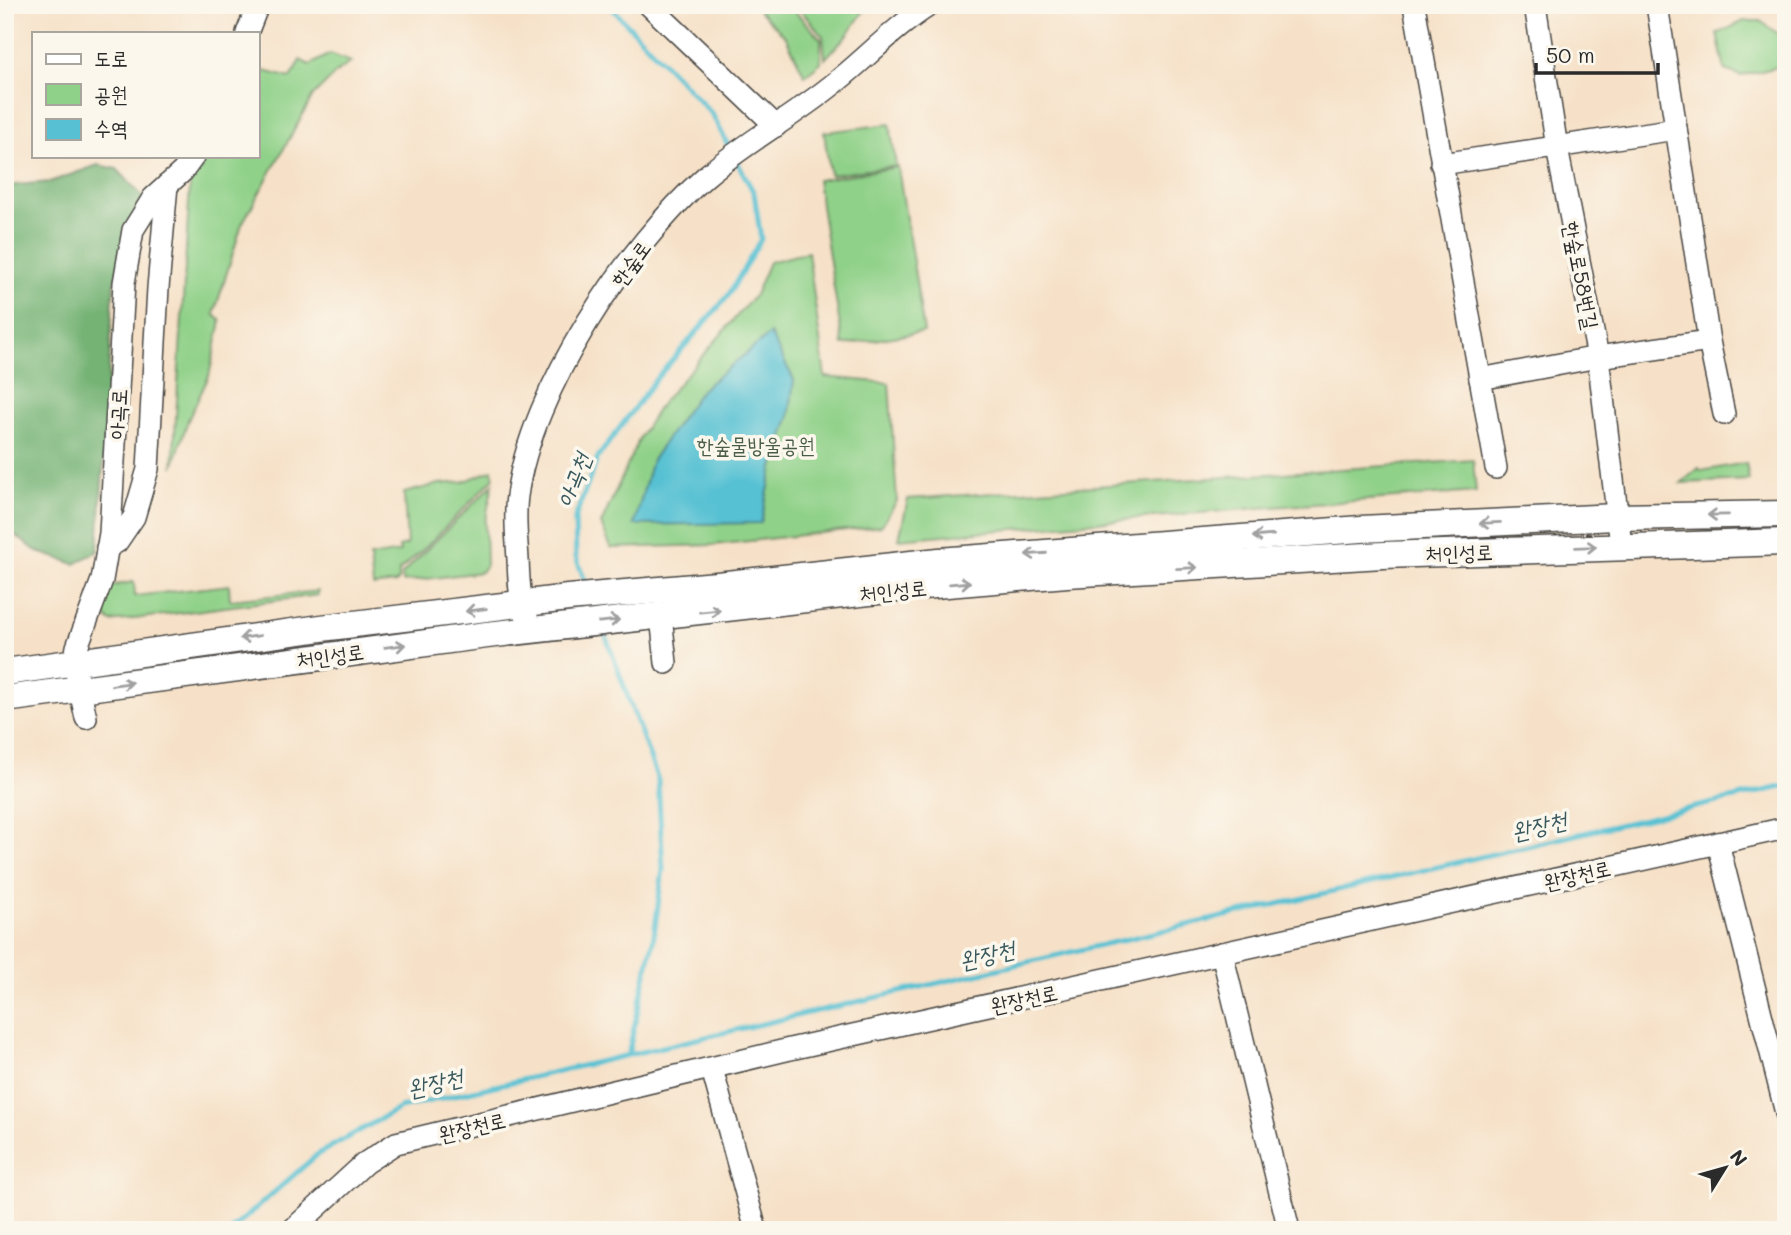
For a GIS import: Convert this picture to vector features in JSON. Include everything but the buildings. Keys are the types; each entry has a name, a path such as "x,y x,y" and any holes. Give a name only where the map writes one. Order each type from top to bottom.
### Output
{"main road":[{"name":"처인성로","path":"5,671 568,598 939,561 1361,529 1616,517 1786,514"},
{"name":"처인성로","path":"5,699 577,624 922,586 1067,574 1383,555 1621,545 1786,542"}],"street":[{"path":"247,32 258,5"},
{"path":"649,5 776,126"},
{"name":"한숲로","path":"533,630 521,604 517,498 525,457 553,385 585,327 631,260 673,209 722,164 838,81 892,33 930,5"},
{"path":"1414,5 1496,468"},
{"name":"한숲로58번길","path":"1535,5 1557,148 1598,357 1621,545"},
{"path":"1657,5 1709,341 1724,414"},
{"path":"1441,164 1676,129"},
{"name":"아곡로","path":"86,718 74,663 77,647 102,580 107,548 126,270 133,230 153,198 183,171 193,158"},
{"path":"107,548 117,542 134,517 148,469 158,288 167,185"},
{"path":"1480,379 1598,357 1709,341"},
{"path":"651,616 666,663"},
{"name":"완장천로","path":"292,1230 365,1163 396,1143 790,1049 1786,828"},
{"path":"1718,843 1786,1114"},
{"path":"1222,953 1289,1230"},
{"path":"712,1069 756,1230"}],"green space":[{"path":"753,5 789,5 821,39 821,62 805,76 786,37"},
{"path":"796,5 868,5 848,34 825,59 823,36"},
{"path":"1744,21 1760,21 1786,39 1786,65 1741,76 1725,70 1717,34"},
{"path":"330,54 351,62 313,96 242,224 214,314 221,321 209,376 188,420 173,467 190,184 206,158 259,158 259,70 291,78 300,60 310,65"},
{"path":"890,124 896,166 830,175 824,132"},
{"path":"98,165 117,169 143,197 114,282 98,551 75,564 38,552 5,528 5,186 50,182"},
{"path":"898,167 924,332 843,345 817,180"},
{"name":"한숲물방울공원","path":"808,252 825,377 889,383 897,501 881,526 714,545 611,548 601,524 640,437 660,405 755,295 769,262"},
{"path":"1473,460 1476,492 899,539 908,499"},
{"path":"1746,463 1749,480 1681,483 1699,468 1701,471"},
{"path":"492,470 494,478 399,571 399,580 396,583 373,586 370,557 400,552 399,547 407,545 404,493 439,484 463,482"},
{"path":"493,484 485,522 486,565 481,572 403,582 402,574"},
{"path":"134,582 135,596 229,585 230,600 318,591 318,595 111,622 106,617 102,601 110,586"}],"water":[{"path":"770,334 794,380 789,418 773,468 761,523 634,525 652,460 701,390"}],"waterway":[{"name":"아곡천","path":"609,5 712,114 730,149"},
{"name":"아곡천","path":"588,589 576,557 575,518 598,457 656,379 728,296 761,239 754,193 735,158"},
{"name":"아곡천","path":"604,631 658,780 663,869 653,942 628,1055"},
{"name":"완장천","path":"231,1230 318,1154 400,1108 1786,786"}]}
